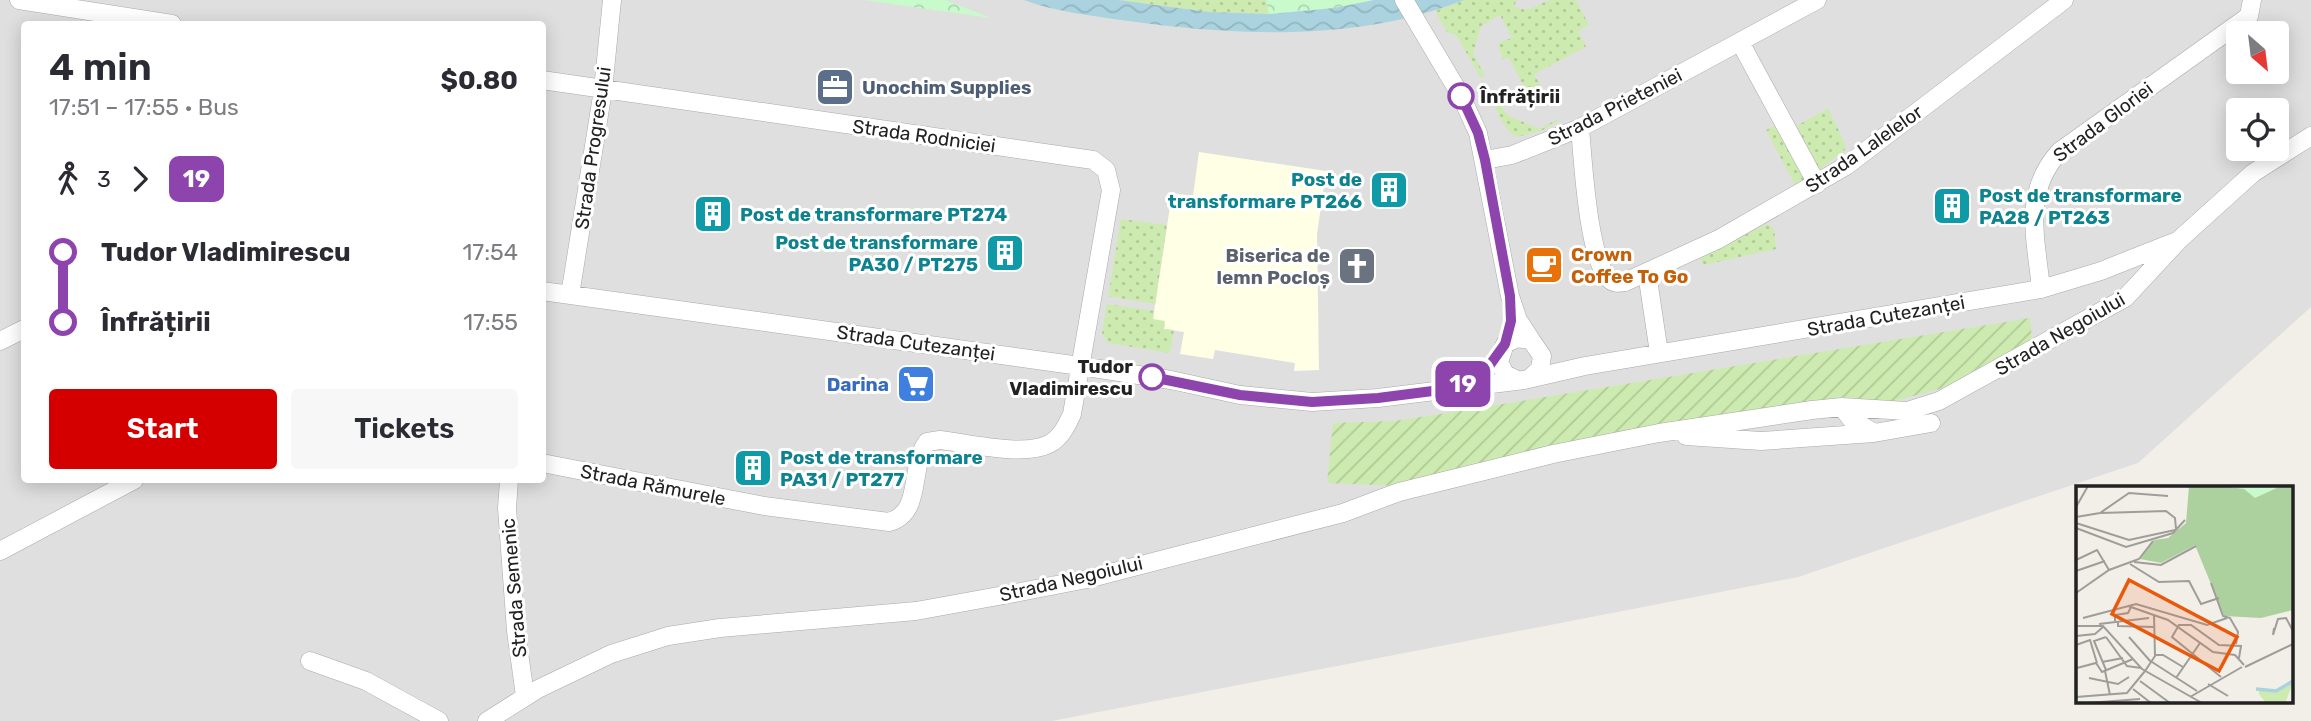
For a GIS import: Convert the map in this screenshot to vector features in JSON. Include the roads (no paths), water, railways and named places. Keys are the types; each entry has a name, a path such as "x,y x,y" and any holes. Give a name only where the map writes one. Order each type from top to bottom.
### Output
{"street":[{"path":"19,0 151,21"},
{"name":"Strada Progresului","path":"570,295 603,90 612,0"},
{"path":"1404,0 1461,96 1478,133 1510,296 1518,320 1535,345 1540,369 1523,379 1505,374 1502,350 1511,321 1510,296"},
{"name":"Strada Prieteniei","path":"1485,160 1512,155 1580,128 1817,0"},
{"name":"Strada Lalelelor","path":"1580,128 1592,234 1608,278 1615,283 1625,282 1719,239 1846,166 2064,0"},
{"name":"Strada Gloriei","path":"2041,289 2033,208 2038,183 2048,165 2060,151 2249,16 2252,0"},
{"path":"1740,42 1817,184"},
{"name":"Strada Rodniciei","path":"546,81 1093,160 1106,170 1111,190 1080,366"},
{"name":"Strada Negoiului","path":"486,721 525,696 611,654 668,636 720,628 916,611 1087,579 1343,513 1410,489 1553,454 1662,432 1842,407 1907,411 1939,401 2124,298 2180,239 2253,173 2283,151 2311,136"},
{"name":"Strada Cutezanței","path":"546,291 1080,366 1240,395 1312,402 1378,398 1523,379 1659,353 2041,289 2112,267 2180,239"},
{"path":"1456,388 1475,390 1525,386 1614,369 1659,353 1647,273"},
{"path":"0,341 21,330"},
{"path":"1502,350 1517,338 1535,345"},
{"name":"Strada Cutezanței","path":"1535,345 1557,360 1585,366"},
{"name":"Strada Cutezanței","path":"1456,388 1484,373 1502,350"},
{"name":"Strada Rămurele","path":"546,464 764,506 889,522 901,519 909,509 920,452 927,442 940,440 1027,449 1050,444 1064,430 1072,414 1080,366"},
{"path":"1842,407 1852,419 1874,433"},
{"name":"Strada Negoiului","path":"1662,432 1762,441 1874,433 1931,423"},
{"path":"0,551 128,483"},
{"name":"Strada Semenic","path":"509,483 516,631 525,696"},
{"path":"310,661 366,681 439,721"}],"water":[{"path":"1024,0 1118,0 1209,12 1269,14 1334,8 1374,0 1464,0 1424,14 1382,23 1298,32 1255,32 1128,21 1062,11"}],"place":[{"name":"Unochim Supplies","path":"835,87"},
{"name":"Înfrățirii","path":"1461,96"},
{"name":"Post de transformare PT266","path":"1389,190"},
{"name":"Post de transformare PA28 / PT263","path":"1952,206"},
{"name":"Post de transformare PT274","path":"713,214"},
{"name":"Post de transformare PA30 / PT275","path":"1005,253"},
{"name":"Crown Coffee To Go","path":"1544,265"},
{"name":"Biserica de lemn Pocloș","path":"1357,266"},
{"name":"Tudor Vladimirescu","path":"1152,377"},
{"name":"Darina","path":"916,384"},
{"name":"Post de transformare PA31 / PT277","path":"753,468"}]}
